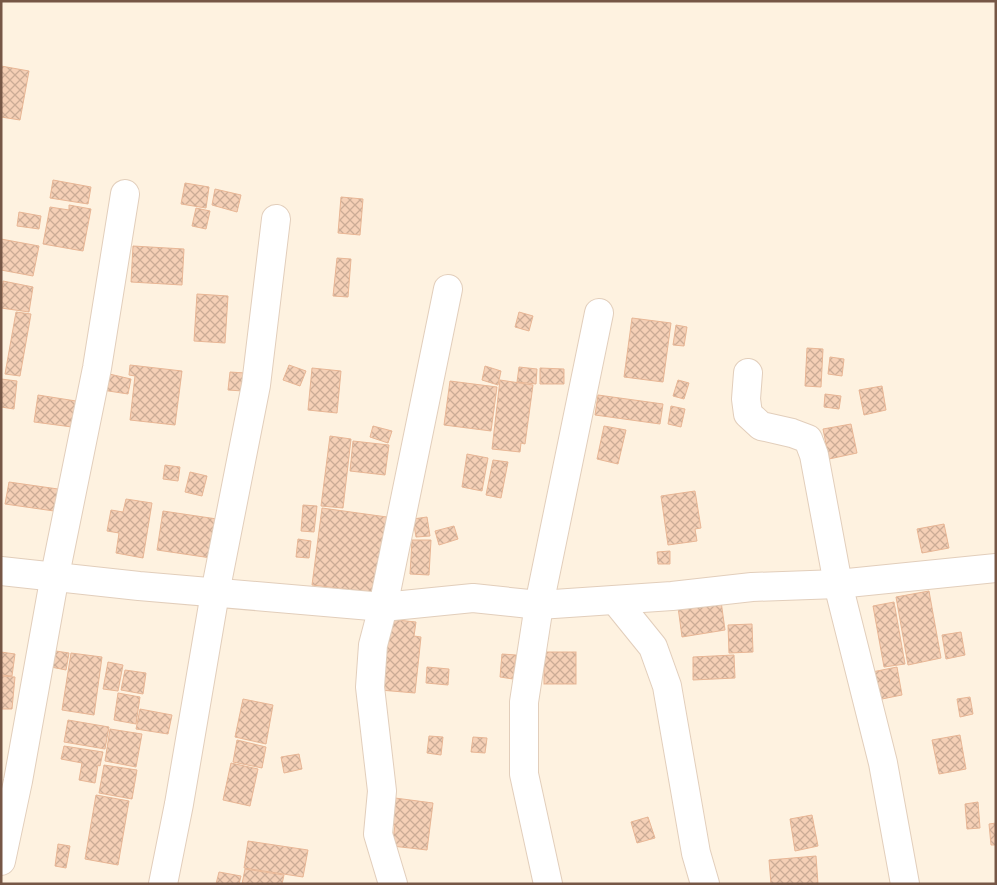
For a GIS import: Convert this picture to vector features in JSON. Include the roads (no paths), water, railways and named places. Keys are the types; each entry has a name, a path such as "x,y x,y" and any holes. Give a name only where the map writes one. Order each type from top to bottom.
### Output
{"street":[{"path":"1,861 18,781 55,575 97,368 125,194"},
{"path":"163,884 179,804 215,593 256,385 276,218"},
{"path":"393,884 378,834 382,791 370,687 373,645 383,607 448,289"},
{"path":"548,884 524,774 524,702 539,605 599,313"},
{"path":"748,373 746,398 748,414 761,426 792,433 808,440 814,456 838,584 883,763 905,884"},
{"path":"1,571 55,575 215,593 383,607 473,598 539,605 672,596 752,587 838,584 996,568"},
{"path":"615,600 653,647 667,686 696,853 705,884"}]}
